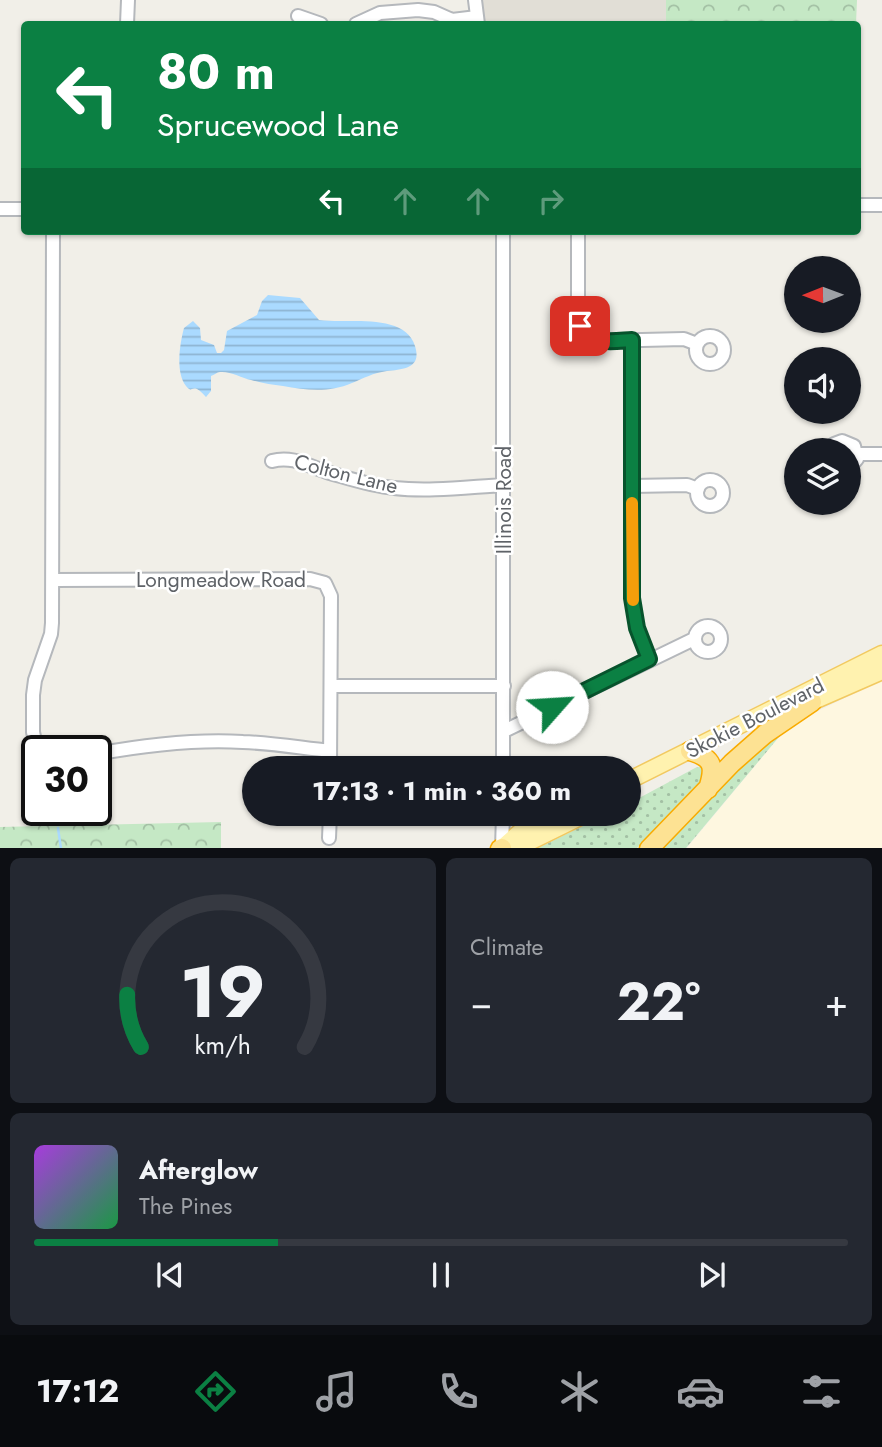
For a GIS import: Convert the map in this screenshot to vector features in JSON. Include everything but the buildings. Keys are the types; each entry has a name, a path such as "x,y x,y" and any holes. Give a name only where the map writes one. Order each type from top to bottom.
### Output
{"highway":[{"path":"650,848 732,763 765,734 812,702"},
{"path":"696,753 708,759 712,768 708,789"}],"main road":[{"name":"Skokie Boulevard","path":"641,785 882,654"},
{"name":"Skokie Boulevard","path":"641,776 882,671"},
{"path":"501,848 519,833 534,826"},
{"path":"501,848 519,847 562,826"}],"street":[{"path":"127,21 128,0"},
{"path":"363,21 380,13 418,10 434,12 452,20 478,20 475,0"},
{"path":"298,16 312,21"},
{"path":"861,205 882,205"},
{"path":"0,209 21,209"},
{"path":"34,735 35,680 51,634 53,235"},
{"name":"Illinois Road","path":"503,235 503,756"},
{"path":"578,235 578,318 587,337 600,341 684,339 697,344"},
{"path":"632,340 632,598 637,628 649,659"},
{"path":"861,454 882,454"},
{"name":"Colton Lane","path":"272,461 295,460 321,471 392,488 504,485"},
{"path":"632,486 687,485 698,489"},
{"name":"Longmeadow Road","path":"53,580 320,581 327,586 331,596 330,756"},
{"path":"504,731 694,639"},
{"path":"331,686 504,686"},
{"path":"112,751 147,745 216,741 244,741 330,751"},
{"path":"329,838 330,826"},
{"path":"501,848 502,826"}],"shaded area":[{"path":"480,0 666,0 666,21 484,21"},
{"path":"882,680 882,848 687,848 789,725"}],"green space":[{"path":"666,0 857,0 856,21 666,21"},
{"path":"789,725 686,848 660,848 772,734"},
{"path":"704,766 704,779 637,848 538,848 583,826 641,826 641,797 695,768"},
{"path":"221,822 221,848 0,848 0,827"}],"water":[{"path":"268,295 300,298 319,320 374,322 400,328 409,335 415,346 416,359 405,368 377,373 343,386 326,389 271,384 224,372 211,376 211,391 206,397 197,389 188,388 179,365 184,328 193,321 200,328 201,340 214,345 217,353 221,353 224,350 227,331 257,315 262,301"}],"waterway":[{"path":"58,828 61,848"}],"slow traffic":[{"path":"632,503 633,600"}],"route":[{"path":"552,707 649,659 637,628 632,598 632,340 594,340 587,337 580,326"}]}
